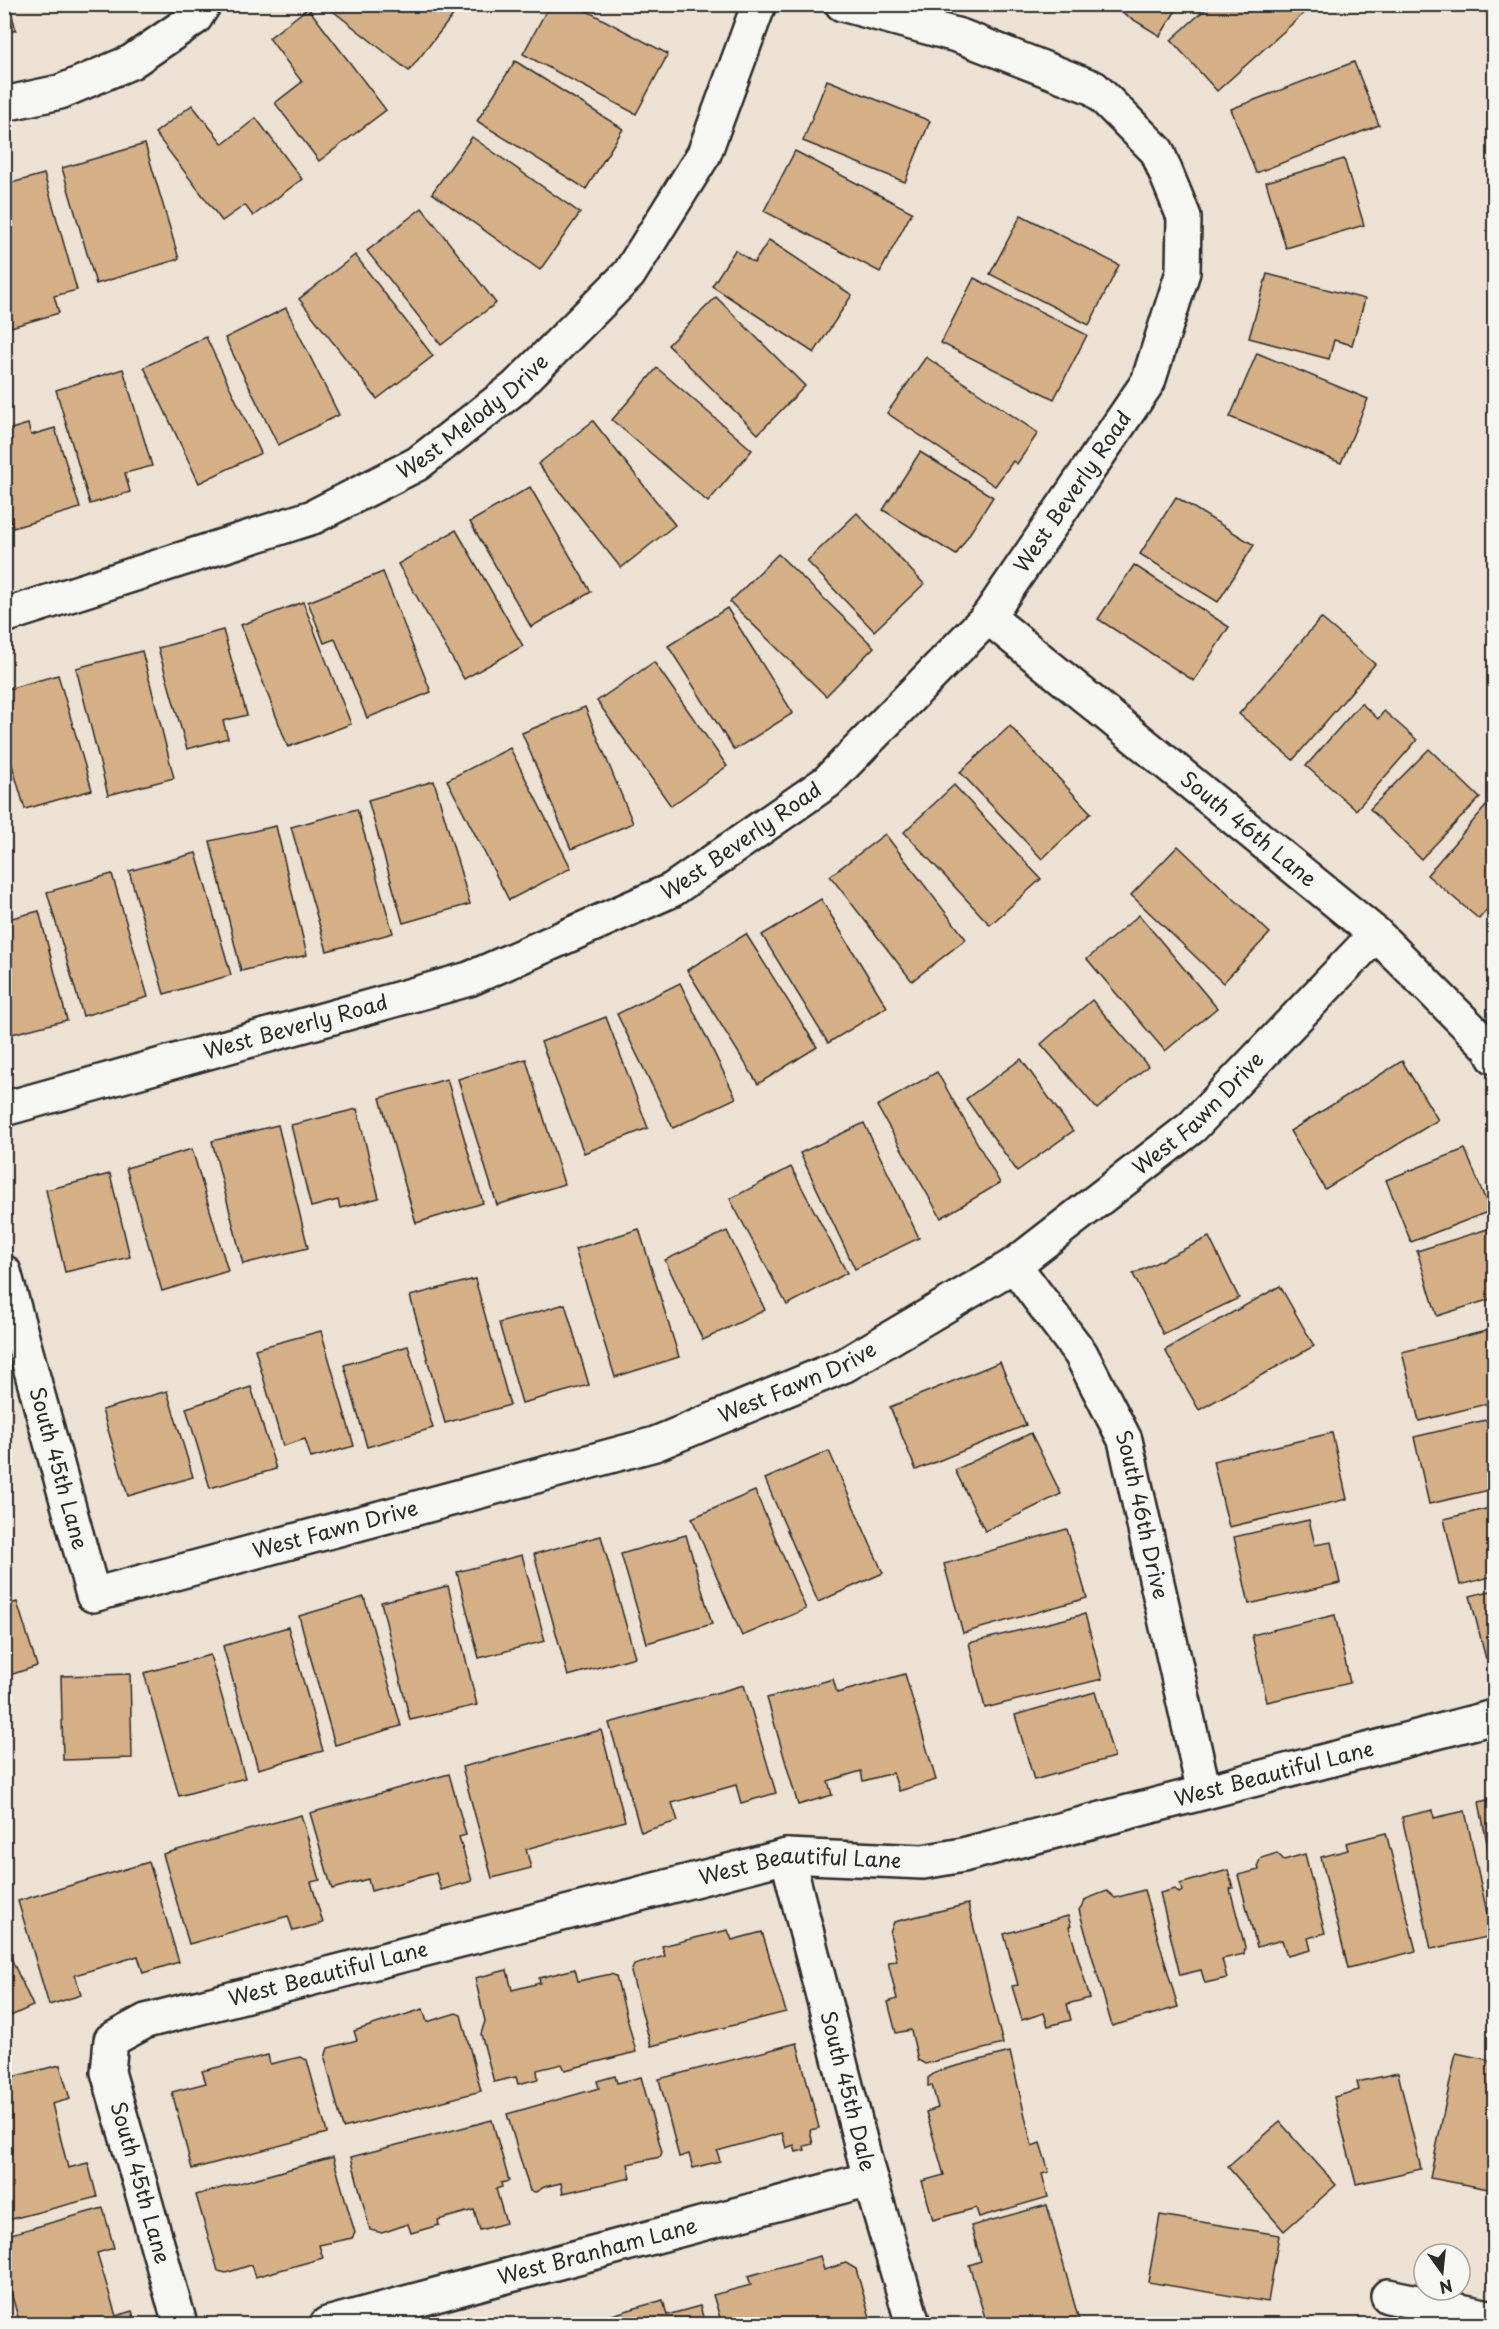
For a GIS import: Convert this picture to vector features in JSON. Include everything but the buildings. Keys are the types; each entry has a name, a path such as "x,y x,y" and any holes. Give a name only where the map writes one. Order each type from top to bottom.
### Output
{"street":[{"path":"4,104 60,92 130,62 195,18 204,4"},
{"name":"West Melody Drive","path":"4,616 313,517 417,464 516,387 629,274 704,154 759,4"},
{"name":"West Beverly Road","path":"4,1109 469,979 672,890 827,782 988,617 1148,382 1183,272 1184,217 1157,151 1094,88 960,36 842,4"},
{"name":"South 46th Lane","path":"988,617 1376,934 1489,1047 1494,1057"},
{"name":"West Fawn Drive","path":"93,1595 655,1444 845,1365 1014,1265 1192,1127 1376,934"},
{"name":"South 46th Drive","path":"1014,1265 1081,1354 1125,1440 1204,1792"},
{"name":"South 45th Lane","path":"4,1272 93,1595"},
{"name":"West Beautiful Lane","path":"111,2040 146,2021 787,1856 923,1863 963,1855 1494,1718"},
{"name":"South 45th Dale","path":"787,1856 870,2179 913,2325"},
{"name":"South 45th Lane","path":"111,2040 108,2072 180,2325"},
{"name":"West Branham Lane","path":"327,2325 870,2179"},
{"path":"1388,2296 1494,2318"}]}
